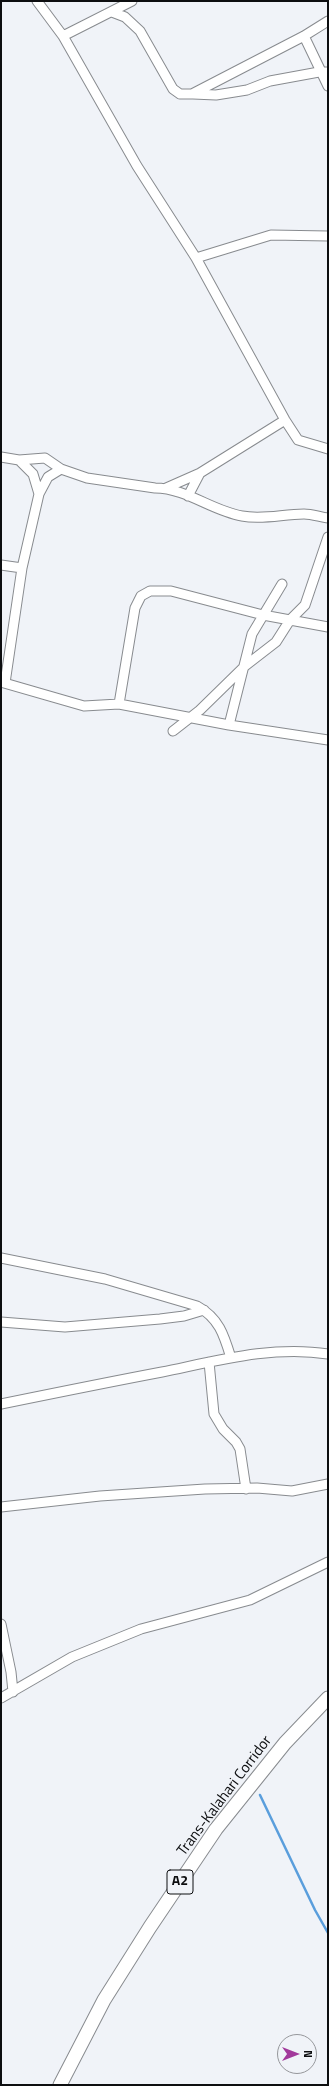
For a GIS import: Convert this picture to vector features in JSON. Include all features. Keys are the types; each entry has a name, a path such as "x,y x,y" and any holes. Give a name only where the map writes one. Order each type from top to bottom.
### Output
{"highway":[{"name":"Trans-Kalahari Corridor","path":"60,2085 104,2000 150,1927 216,1829 285,1743 328,1698"}],"street":[{"path":"37,1 63,36 137,166 196,258 285,420 298,440 328,449"},
{"path":"63,36 132,1"},
{"path":"112,12 125,17 140,31 173,89 180,94 216,95 247,90 270,82 324,72"},
{"path":"192,94 304,36 328,21"},
{"path":"304,36 324,72 328,86"},
{"path":"196,258 271,235 328,236"},
{"path":"166,488 200,474 285,420"},
{"path":"1,457 19,460 45,458 61,469 87,478 155,488 166,488 218,509 242,516 274,517 306,514 328,518"},
{"path":"19,460 33,474 39,494"},
{"path":"61,469 48,477 39,494 22,568 3,682 84,706 119,704 229,725 328,740"},
{"path":"188,496 200,474"},
{"path":"173,731 200,710 245,666 276,642 290,620 305,605 328,537"},
{"path":"1,565 22,568"},
{"path":"229,725 252,634 282,584"},
{"path":"119,704 134,613 142,596 150,591 171,591 263,615 328,627"},
{"path":"1,1258 105,1279 189,1303 204,1310 220,1325 231,1358"},
{"path":"1,1322 65,1327 160,1319 184,1316 204,1310"},
{"path":"1,1404 231,1358 283,1353 313,1352 328,1354"},
{"path":"209,1362 214,1414 223,1429 236,1442 240,1449 246,1489"},
{"path":"1,1507 100,1496 246,1489 292,1491 328,1484"},
{"path":"1,1698 49,1669 79,1654 141,1628 250,1600 328,1562"},
{"path":"1,1624 11,1672 13,1692"}],"waterway":[{"path":"260,1795 315,1910 328,1933"}]}
